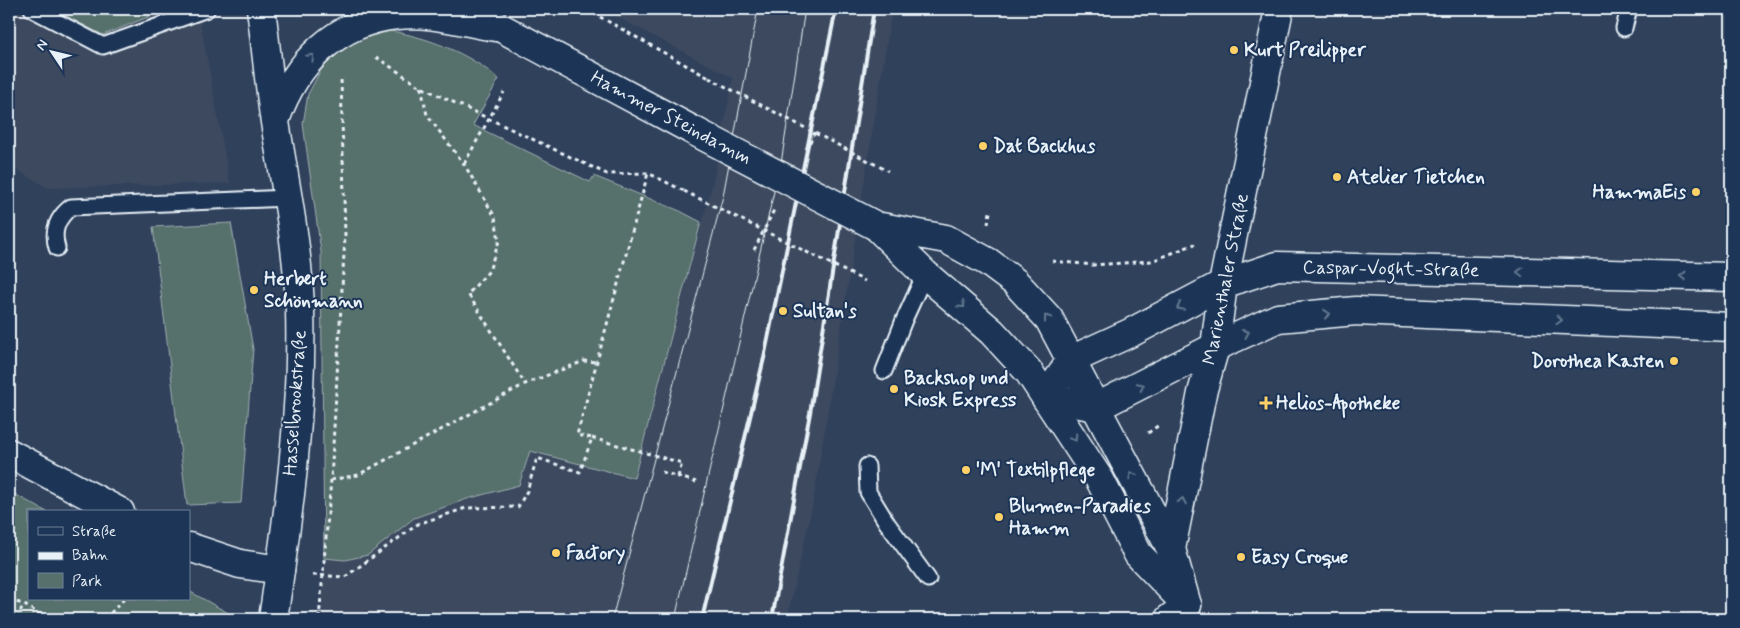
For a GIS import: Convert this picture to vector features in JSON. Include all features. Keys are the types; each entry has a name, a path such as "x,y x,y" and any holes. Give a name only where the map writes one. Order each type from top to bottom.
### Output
{"street":[{"name":"Hasselbrookstraße","path":"261,9 275,120 293,225 300,308 300,370 280,570 273,619"},
{"name":"Hammer Steindamm","path":"466,9 876,226 925,274 999,339 1029,372 1100,480 1138,554 1185,614"},
{"name":"Marienthaler Straße","path":"1171,549 1202,393 1215,347 1223,284 1279,9"},
{"path":"275,120 283,98 294,78 312,54 332,38 367,21 398,14 424,15 498,27"},
{"name":"Hammer Steindamm","path":"876,226 946,239 988,262 1014,282 1049,319 1171,549 1185,614"},
{"name":"Caspar-Voght-Straße","path":"1072,360 1132,332 1223,284 1277,266 1731,277"},
{"path":"1072,360 1046,398 1097,407 1215,347 1278,318 1356,311 1731,327"},
{"path":"9,453 116,510"},
{"path":"190,547 240,564 280,570"}],"lane":[{"path":"32,9 103,46 207,9"},
{"path":"1624,28 1629,9"},
{"path":"57,248 56,225 71,207 288,198"},
{"path":"884,371 925,274"},
{"path":"867,466 868,492 887,523 928,579"}],"path":[{"path":"586,9 709,78 888,171"},
{"path":"332,38 365,50 420,87 607,174 648,173 865,281"},
{"path":"319,619 332,480 345,236 341,69 332,38"},
{"path":"420,87 427,115 464,164 495,217 499,241 489,271 468,294 525,384"},
{"path":"464,164 504,92"},
{"path":"648,173 577,435 682,463 678,477"},
{"path":"1052,261 1093,265 1152,261 1196,243 1232,242"},
{"path":"332,480 358,475 525,384 584,361 596,362"},
{"path":"280,570 323,577 345,577 418,524 466,508 518,507 527,491 537,458 580,472 592,438"},
{"path":"662,472 696,482"},
{"path":"9,600 23,604 47,619"},
{"path":"105,619 123,600"},
{"path":"18,619 23,604"}],"shaded area":[{"path":"9,9 198,9 230,183 48,188 9,165"},
{"path":"602,9 892,9 813,503 787,619 321,619 324,558 345,560 368,555 414,518 467,499 519,485 529,451 634,478 713,182 733,78"}],"green space":[{"path":"52,9 168,9 103,35"},
{"path":"391,31 434,42 448,48 475,62 499,79 473,125 590,182 594,176 680,211 701,222 634,478 530,451 519,485 467,499 414,518 368,555 345,560 324,558 321,252 303,124 308,94 321,70 341,49 367,37"},
{"path":"231,223 253,349 241,503 187,505 153,227"},
{"path":"9,491 43,510 28,510 28,600 190,600 190,592 239,619 9,619"}],"tram line":[{"path":"612,619 723,196 758,9"},
{"path":"675,619 782,157 805,9"}],"railway":[{"path":"702,619 764,358 836,9"},
{"path":"772,619 810,413 874,9"}],"place":[{"name":"Kurt Preilipper","path":"1234,50"},
{"name":"Dat Backhus","path":"983,146"},
{"name":"Atelier Tietchen","path":"1337,177"},
{"name":"HammaEis","path":"1696,192"},
{"name":"Herbert Schönmann","path":"254,290"},
{"name":"Sultan's","path":"783,311"},
{"name":"Dorothea Kasten","path":"1674,361"},
{"name":"Backshop und Kiosk Express","path":"894,389"},
{"name":"Helios-Apotheke","path":"1266,403"},
{"name":"'M' Textilpflege","path":"966,470"},
{"name":"Blumen-Paradies Hamm","path":"999,517"},
{"name":"Factory","path":"556,553"},
{"name":"Easy Croque","path":"1241,557"}]}
